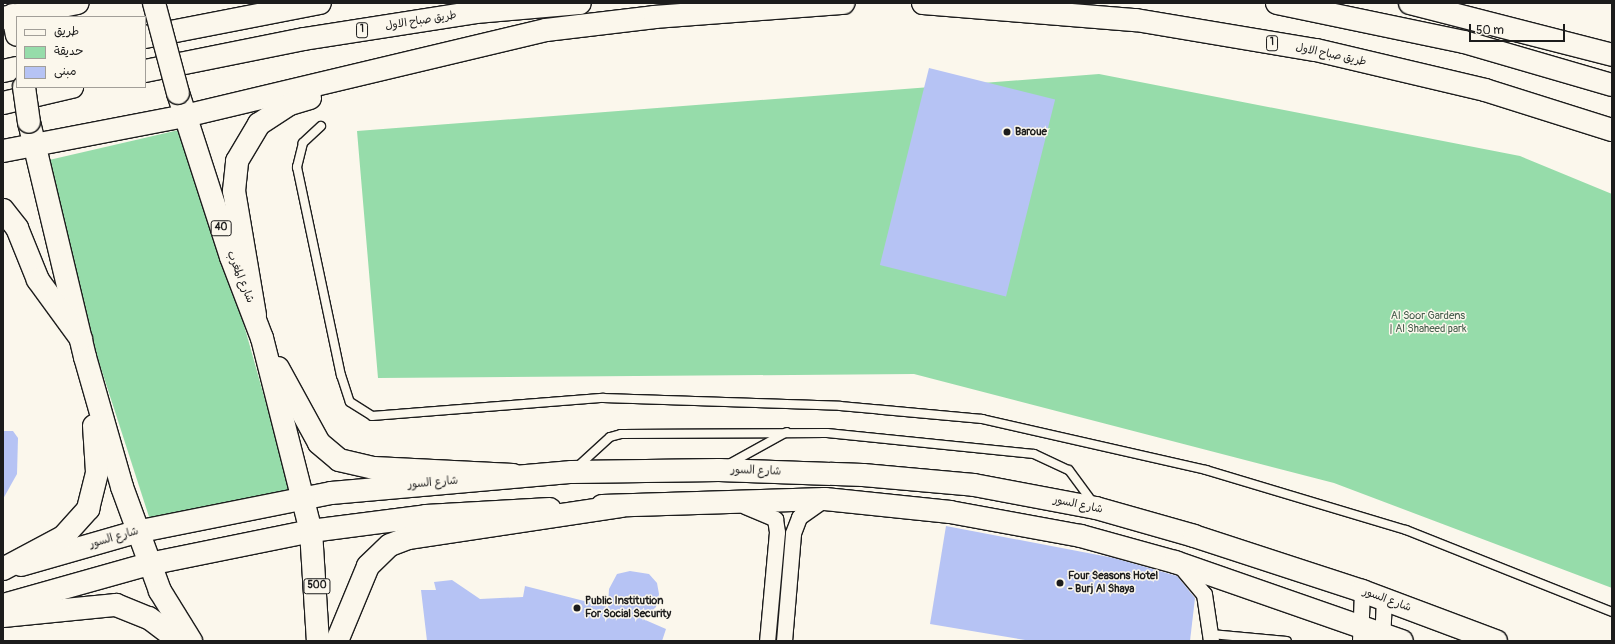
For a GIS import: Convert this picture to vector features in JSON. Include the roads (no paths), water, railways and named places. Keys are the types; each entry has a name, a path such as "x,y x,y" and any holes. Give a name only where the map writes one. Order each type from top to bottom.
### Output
{"main road":[{"path":"20,16 77,3"},
{"name":"شارع المغرب","path":"154,3 185,116 231,257 255,315 262,338 311,531"},
{"path":"146,37 320,3"},
{"name":"طريق صباح الاول","path":"146,71 304,39 476,12 580,3"},
{"path":"3,151 185,116 396,63 546,30 655,17 843,3"},
{"name":"طريق صباح الاول","path":"923,3 1136,20 1316,50 1485,90 1612,130"},
{"path":"1277,3 1457,40 1612,85"},
{"path":"1410,3 1612,55"},
{"path":"255,315 234,191 235,168 242,147 259,124 290,104 366,78 396,63"},
{"path":"3,71 16,68"},
{"path":"24,88 33,145 83,348 136,532 167,604 191,641"},
{"path":"3,103 68,88"},
{"path":"3,210 17,228 38,280 83,348 97,461 93,498 67,534 3,569"},
{"path":"262,338 319,443 339,460 374,468 513,475"},
{"name":"شارع السور","path":"3,569 136,532 302,496 513,475 572,472 718,470 863,475 974,485 1096,508 1194,536 1362,591 1496,641"},
{"path":"3,605 149,564 311,531 426,516 717,500 824,499 1019,524 1081,536 1175,562 1360,633 1389,639"},
{"path":"337,641 368,566 390,545 408,538 621,506"},
{"name":"500","path":"311,531 318,641"},
{"path":"3,616 116,605 149,618 180,641"}],"street":[{"path":"784,641 793,533 799,517 824,499"},
{"path":"717,500 760,510 775,519 777,532 767,641"},
{"path":"1175,562 1196,580 1204,594 1211,638"},
{"path":"1360,633 1362,591"},
{"path":"1384,599 1389,639"}],"lane":[{"path":"321,126 302,142 297,167 341,375 350,402 372,416 603,398 840,406 982,419 1206,470 1406,530 1612,612"},
{"path":"718,470 788,431"},
{"path":"572,472 587,454 610,437 621,434 788,431 934,442 1034,454 1069,470 1096,508"},
{"path":"1211,638 1287,641"}],"place":[{"name":"Baroue","path":"1007,132"},
{"name":"Four Seasons Hotel - Burj Al Shaya","path":"1060,583"},
{"name":"Public Institution For Social Security","path":"577,608"}],"park label":[{"name":"Al Soor Gardens | Al Shaheed park","path":"1428,323"}]}
